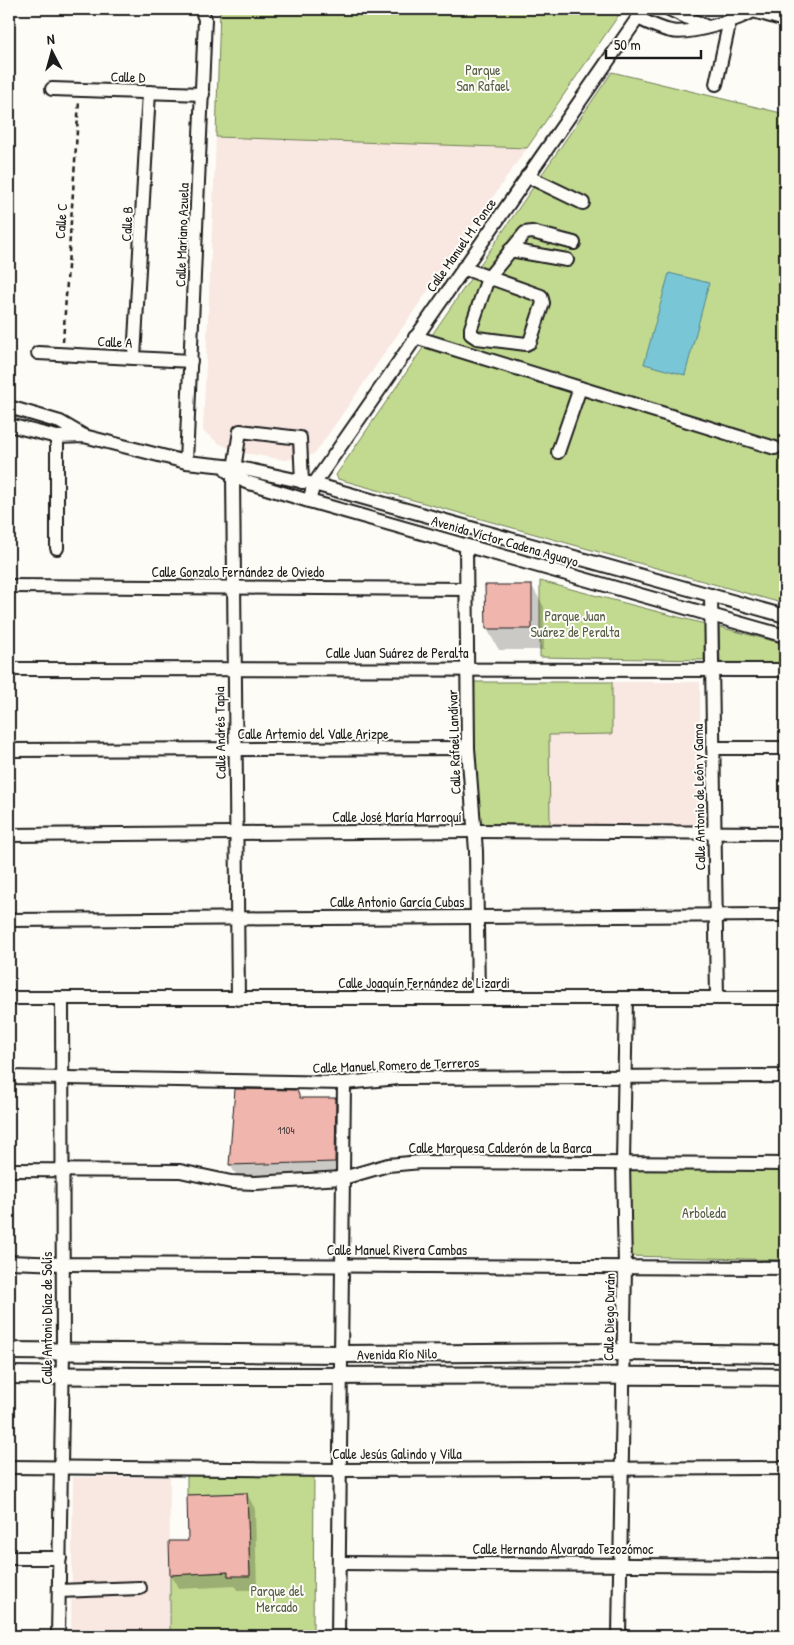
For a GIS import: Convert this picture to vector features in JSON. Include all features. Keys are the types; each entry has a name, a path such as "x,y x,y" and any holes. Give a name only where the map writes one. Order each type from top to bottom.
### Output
{"main road":[{"name":"Avenida Río Nilo","path":"9,1351 342,1354 623,1352 785,1354"},
{"name":"Avenida Río Nilo","path":"9,1375 342,1377 622,1374 785,1377"}],"street":[{"name":"Calle Mariano Azuela","path":"186,462 203,94 205,14 202,9"},
{"path":"669,9 707,27"},
{"path":"641,13 670,31 683,32 730,20 754,10 785,20"},
{"name":"Calle Manuel M. Ponce","path":"309,501 308,483 415,337 641,13"},
{"path":"716,84 730,20"},
{"name":"Calle D","path":"52,89 203,94"},
{"name":"Calle B","path":"134,358 149,92"},
{"path":"527,176 583,203"},
{"path":"463,268 488,278 539,295 542,298 543,303 530,342 521,345 477,338 471,334 471,328 488,278 510,250 529,231 574,243"},
{"path":"510,250 567,260"},
{"path":"415,337 775,448"},
{"name":"Calle A","path":"38,353 191,361"},
{"path":"558,452 580,388"},
{"name":"Avenida Víctor Cadena Aguayo","path":"9,407 60,422 84,436 186,462 221,466 234,471 308,483 785,616"},
{"name":"Avenida Víctor Cadena Aguayo","path":"9,425 57,437 84,436"},
{"name":"Calle Andrés Tapia","path":"238,999 234,471 240,431 300,438 308,483"},
{"path":"57,437 57,548"},
{"name":"Avenida Víctor Cadena Aguayo","path":"234,471 246,482 309,501 785,636"},
{"name":"Calle Rafael Landívar","path":"466,546 468,748 478,917 478,998"},
{"name":"Calle Gonzalo Fernández de Oviedo","path":"9,586 467,589"},
{"name":"Calle Antonio de León y Gama","path":"710,595 717,998"},
{"name":"Calle Juan Suárez de Peralta","path":"9,668 785,670"},
{"name":"Calle Artemio del Valle Arizpe","path":"9,750 468,748"},
{"path":"713,748 785,748"},
{"name":"Calle José María Marroquí","path":"9,836 474,832 785,833"},
{"name":"Calle Antonio García Cubas","path":"9,920 785,915"},
{"name":"Calle Joaquín Fernández de Lizardi","path":"9,998 785,998"},
{"name":"Calle Diego Durán","path":"619,1636 625,1267 623,1162 626,998"},
{"name":"Calle Antonio Díaz de Solís","path":"58,1636 63,1352 62,999"},
{"name":"Calle Manuel Romero de Terreros","path":"9,1077 344,1083 399,1078 785,1076"},
{"path":"338,1636 344,1083"},
{"name":"Calle Marquesa Calderón de la Barca","path":"9,1170 180,1172 231,1182 255,1183 343,1178 388,1166 421,1162 785,1164"},
{"name":"Calle Manuel Rivera Cambas","path":"9,1262 62,1264 343,1264 785,1268"},
{"name":"Calle Jesús Galindo y Villa","path":"9,1466 340,1470 785,1468"},
{"path":"9,1558 60,1558"},
{"name":"Calle Hernando Alvarado Tezozómoc","path":"340,1563 785,1566"},
{"path":"59,1591 140,1588"}],"path":[{"name":"Calle C","path":"63,354 80,90"}],"shaded area":[{"path":"216,137 527,148 316,452 308,457 285,460 238,452 220,444 203,431"},
{"path":"612,682 700,682 701,824 550,825 549,734 612,734"},
{"path":"73,1477 170,1477 169,1635 71,1634"}],"green space":[{"name":"Parque San Rafael","path":"220,9 623,9 527,148 216,137"},
{"path":"612,72 785,114 785,604 338,479 336,475"},
{"name":"Parque Juan Suárez de Peralta","path":"540,581 705,624 704,660 540,657"},
{"path":"719,627 785,644 785,668 720,663"},
{"path":"472,682 612,682 612,734 549,735 550,825 478,824"},
{"name":"Arboleda","path":"627,1167 785,1169 785,1260 629,1256"},
{"name":"Parque del Mercado","path":"314,1470 313,1633 336,1633 336,1636 170,1636 170,1575 228,1572 228,1576 250,1575 247,1493 187,1495 187,1472"}],"water":[{"path":"669,273 709,283 685,375 644,364"}],"building":[{"path":"485,585 532,585 532,629 486,629"},
{"path":"235,1089 297,1090 300,1098 336,1098 335,1162 229,1165"},
{"path":"247,1493 250,1576 228,1576 228,1572 170,1575 169,1541 188,1541 187,1495"}]}
